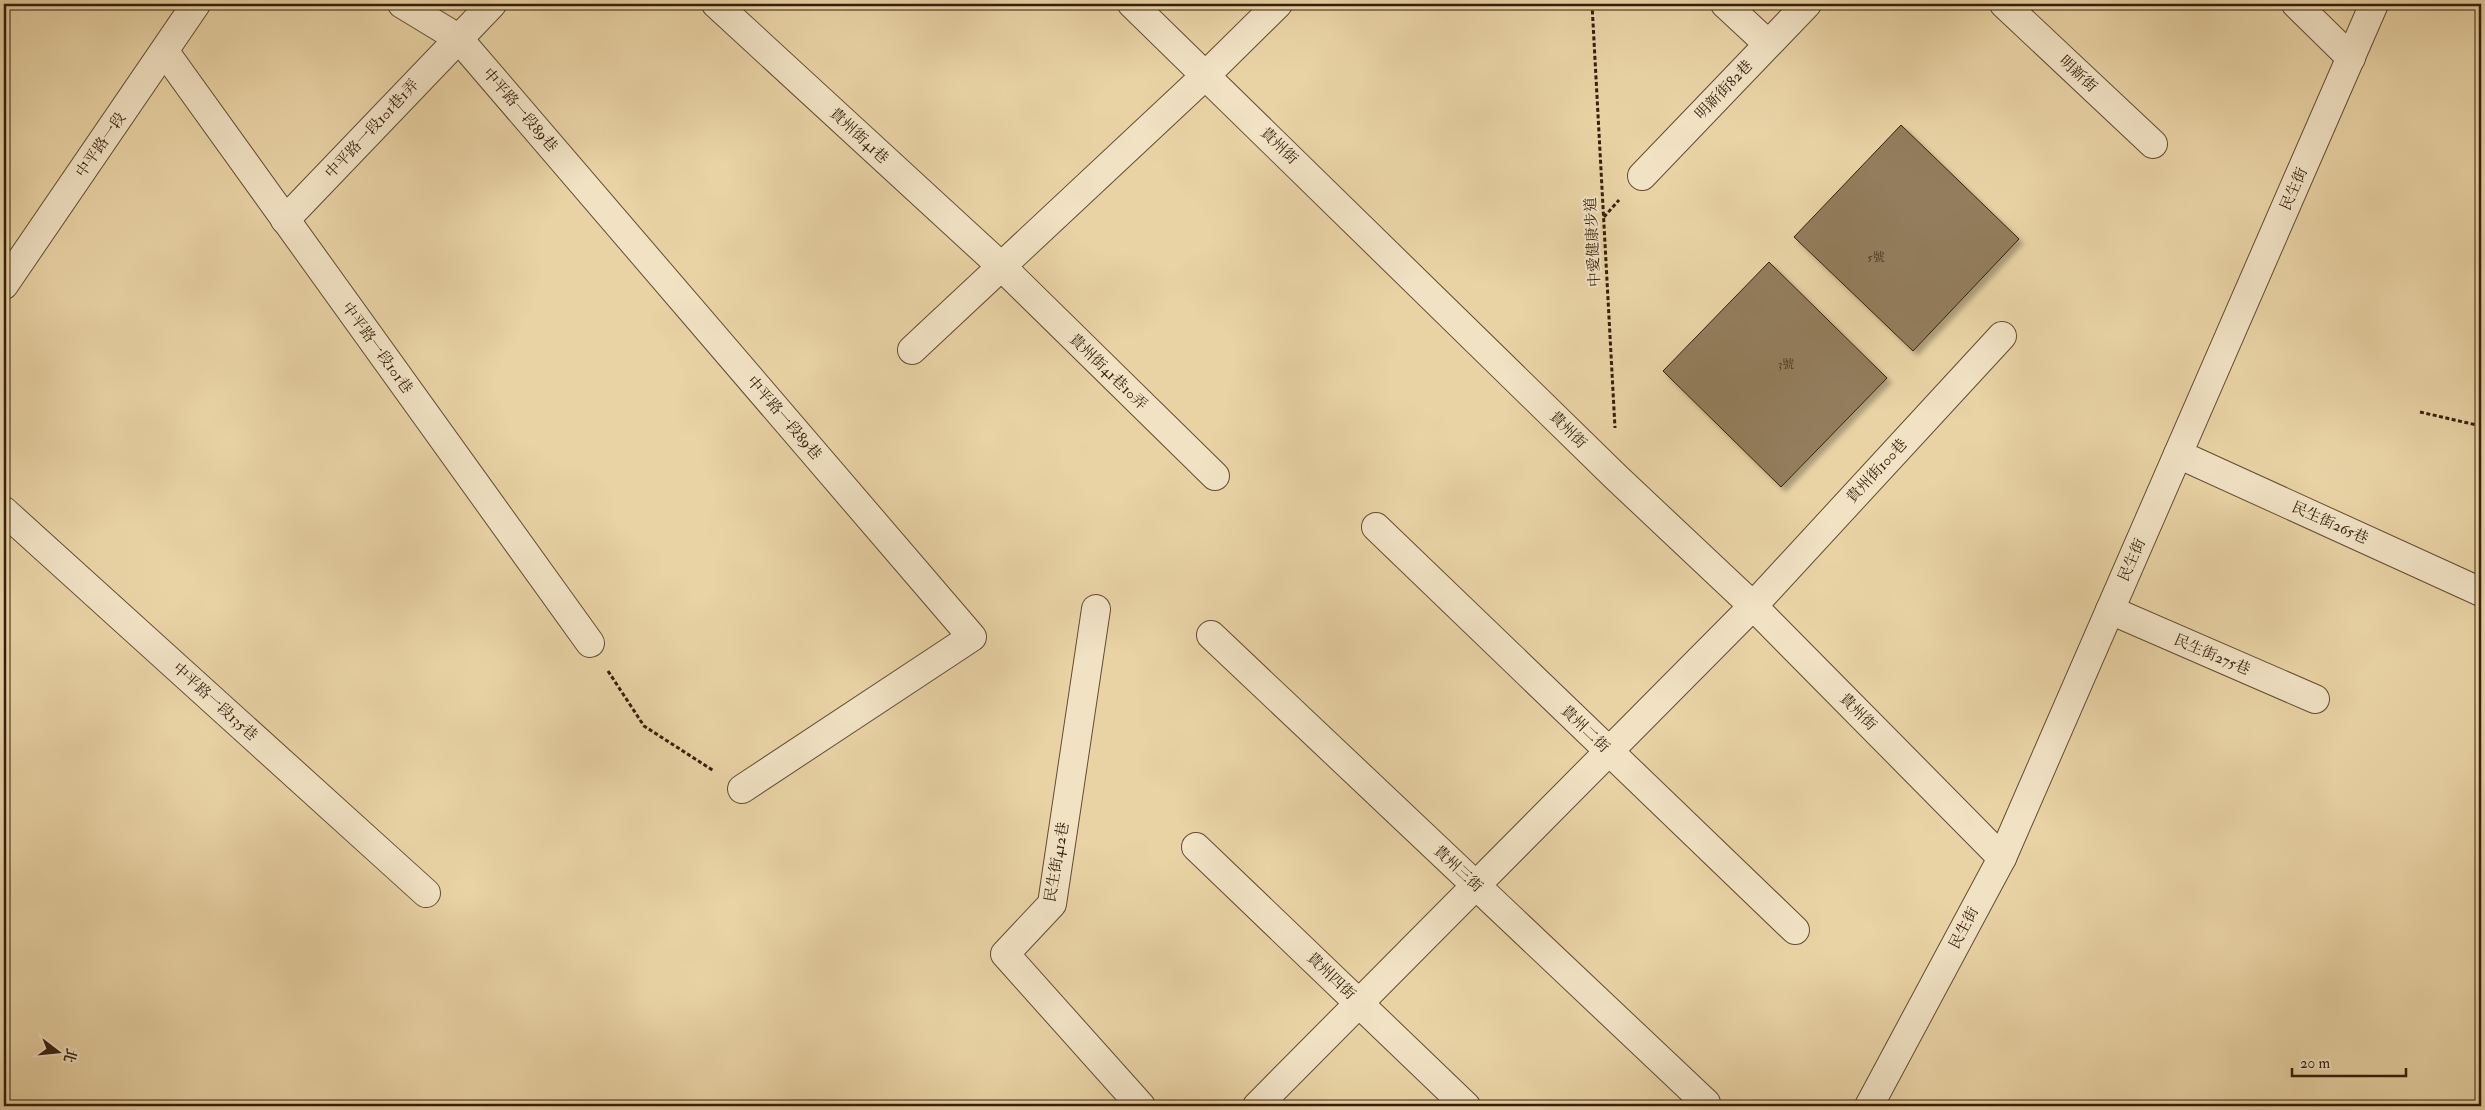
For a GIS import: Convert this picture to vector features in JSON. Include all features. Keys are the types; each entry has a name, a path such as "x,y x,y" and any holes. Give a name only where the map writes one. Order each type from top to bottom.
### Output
{"street":[{"name":"中平路一段","path":"4,285 196,4"},
{"name":"中平路一段89巷","path":"402,4 458,38 972,637 742,789"},
{"name":"中平路一段101巷1弄","path":"285,220 492,4"},
{"name":"貴州街41巷","path":"716,4 1002,268"},
{"name":"貴州街","path":"1132,4 1617,478 1753,606 2002,858"},
{"path":"912,350 1002,268 1206,75 1278,4"},
{"path":"1725,4 1768,44"},
{"name":"明新街82巷","path":"1642,176 1807,4"},
{"name":"明新街","path":"2004,4 2153,144"},
{"path":"2296,4 2350,58"},
{"name":"民生街","path":"1869,1106 2002,858 2374,4"},
{"name":"中平路一段101巷","path":"165,52 590,643"},
{"name":"貴州街41巷10弄","path":"1002,268 1215,476"},
{"name":"貴州街100巷","path":"1257,1106 1753,606 2002,336"},
{"name":"民生街265巷","path":"2178,454 2481,592"},
{"name":"中平路一段135巷","path":"4,511 426,893"},
{"name":"貴州二街","path":"1376,527 1795,930"},
{"name":"民生街412巷","path":"1096,610 1052,904 1005,954 1142,1106"},
{"name":"民生街275巷","path":"2110,610 2315,699"},
{"name":"貴州三街","path":"1211,635 1706,1103"},
{"name":"貴州四街","path":"1196,847 1466,1106"}],"path":[{"name":"中愛健康步道","path":"1592,4 1617,478"},
{"path":"2420,412 2481,426"},
{"path":"590,643 644,726 742,789"}],"building":[{"path":"1901,125 2019,239 1913,351 1794,237"},
{"path":"1769,262 1887,378 1781,487 1663,371"}]}
